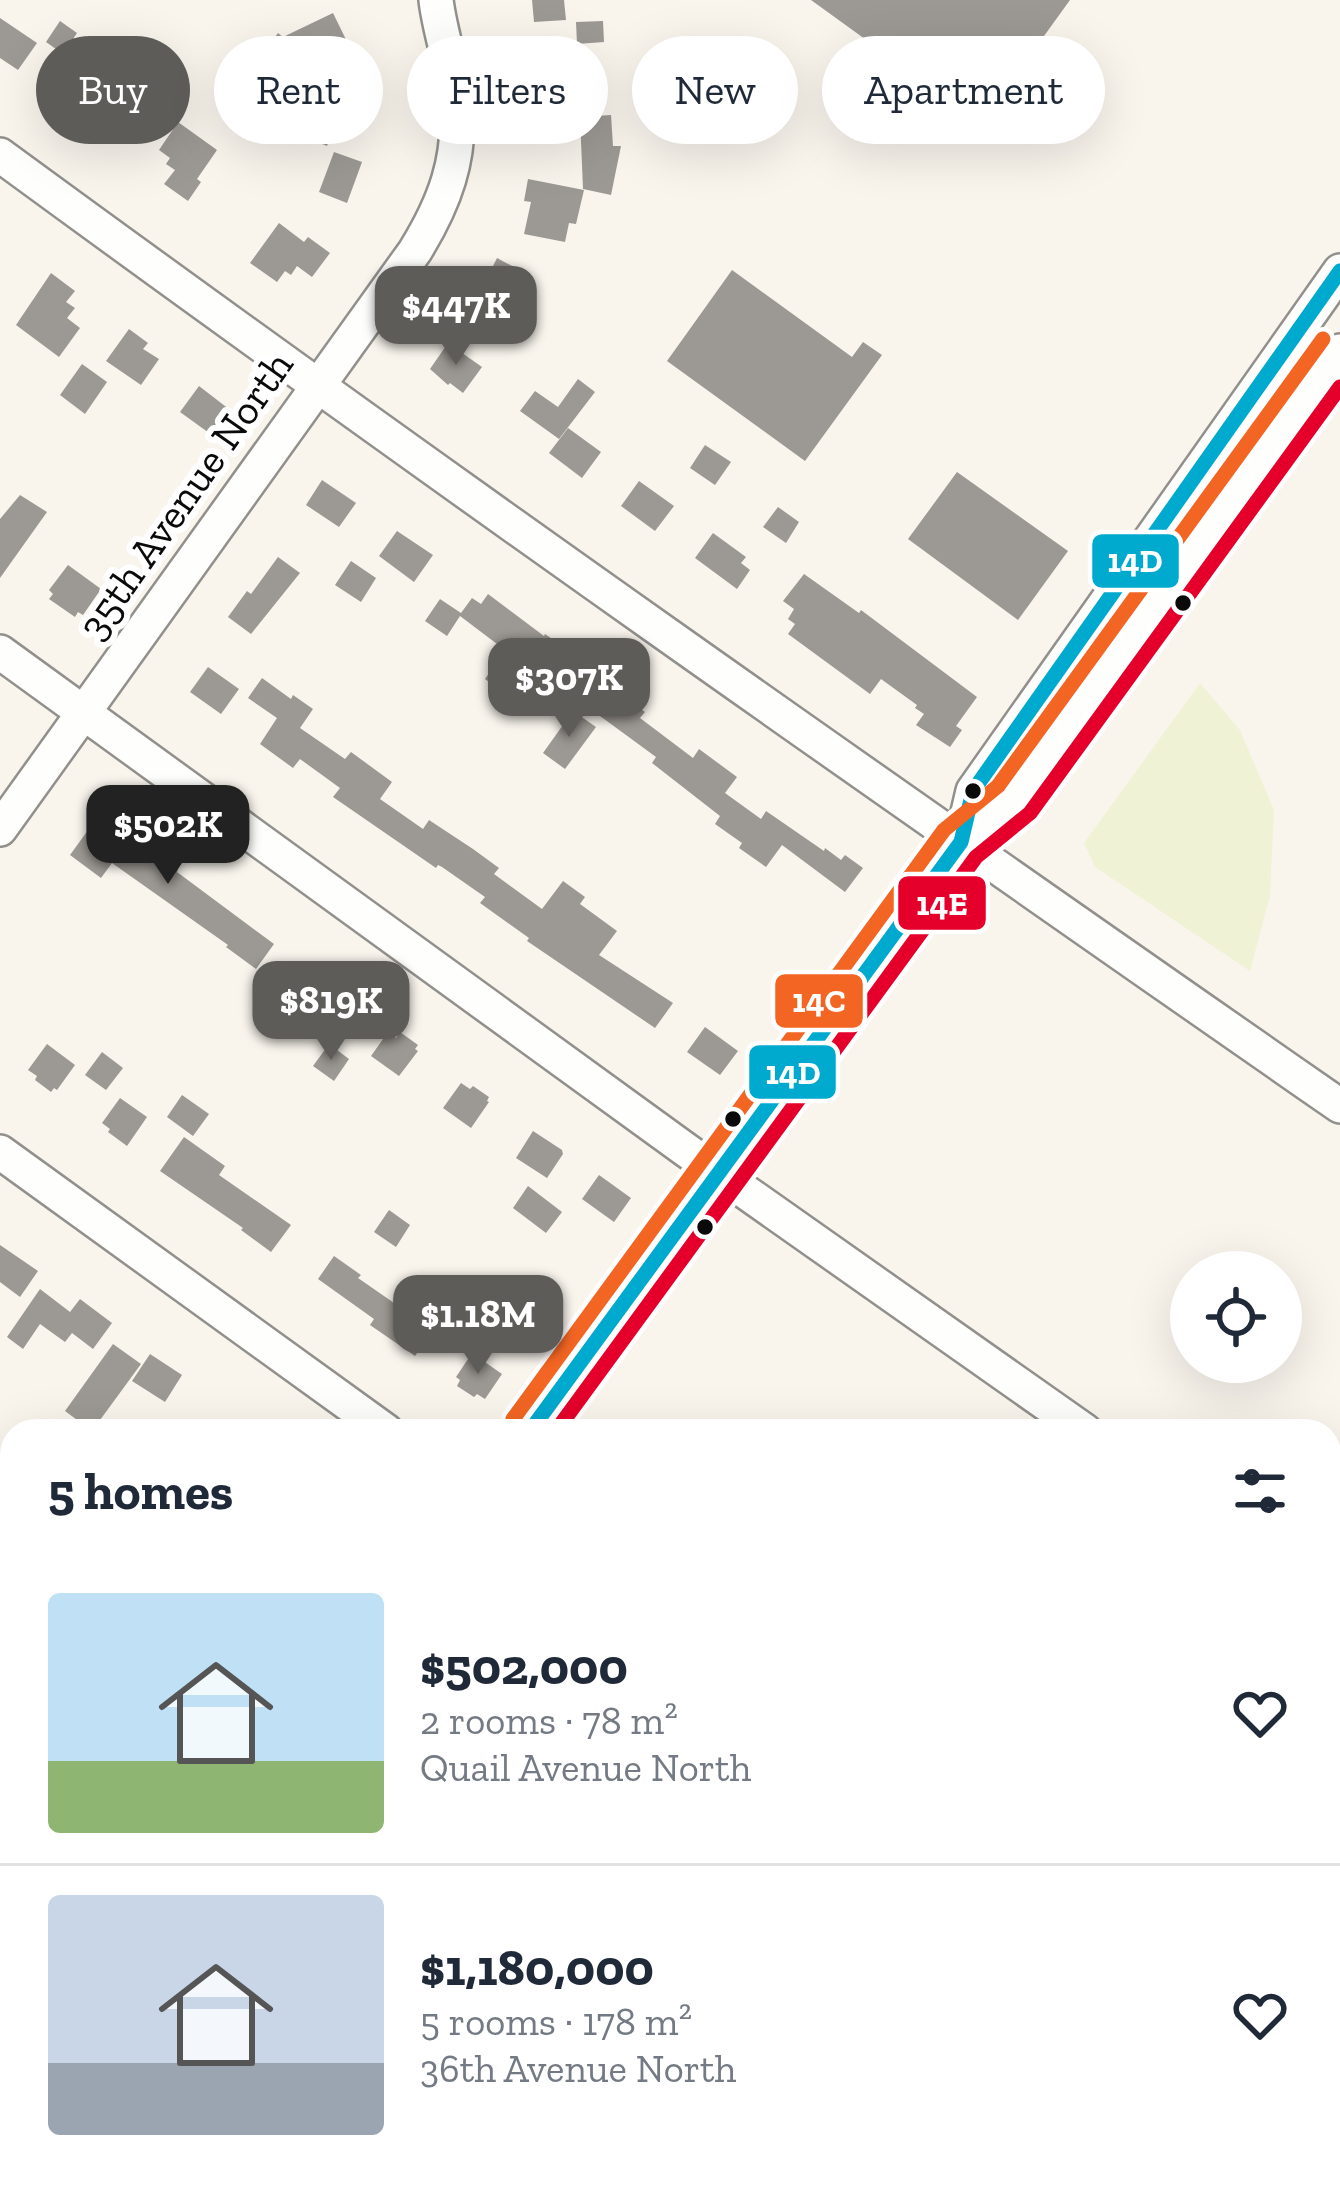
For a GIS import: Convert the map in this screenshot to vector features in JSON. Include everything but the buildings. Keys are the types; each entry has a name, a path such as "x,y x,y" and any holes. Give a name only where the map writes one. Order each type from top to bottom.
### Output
{"street":[{"name":"35th Avenue North","path":"0,829 437,215 452,179 458,140 456,98 436,0"},
{"path":"0,155 316,387 1340,1106"},
{"path":"961,842 973,791 1340,271"},
{"path":"539,1419 961,842 1012,801 1340,351"},
{"path":"0,652 717,1172 1068,1419"},
{"path":"0,1152 369,1419"}],"green space":[{"path":"1200,683 1240,730 1274,810 1270,896 1250,971 1095,867 1084,843"}],"transit line":[{"name":"14D","path":"539,1419 961,842 973,791 1340,271"},
{"name":"14C","path":"513,1419 944,830 998,786 1323,339"},
{"name":"14E","path":"565,1419 976,857 1030,813 1340,387"}]}
